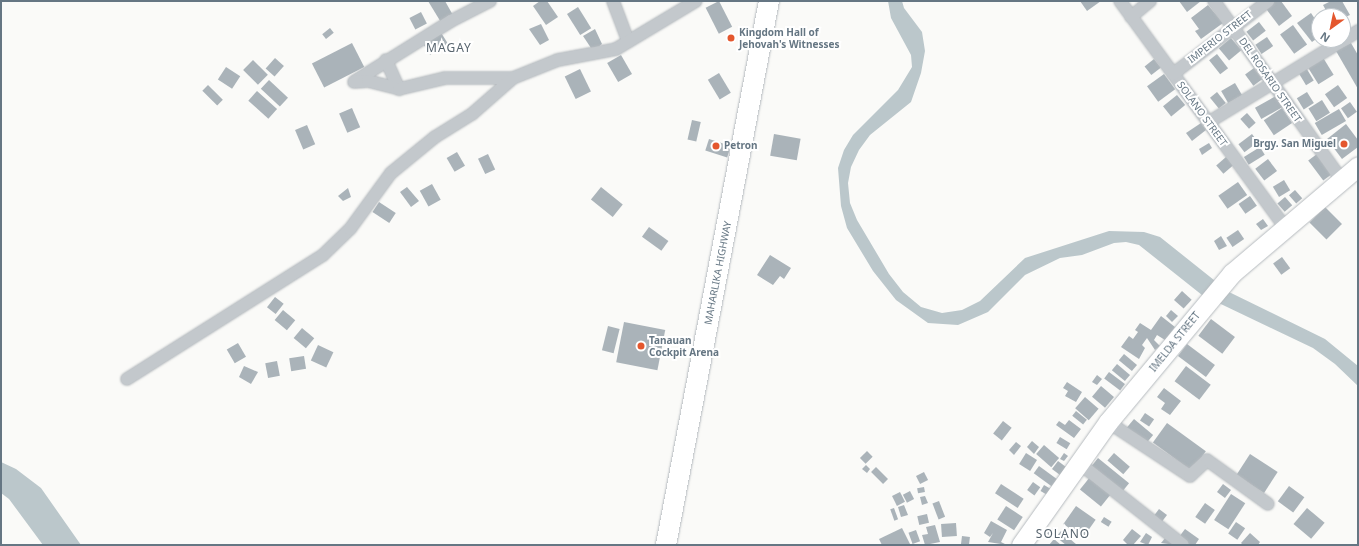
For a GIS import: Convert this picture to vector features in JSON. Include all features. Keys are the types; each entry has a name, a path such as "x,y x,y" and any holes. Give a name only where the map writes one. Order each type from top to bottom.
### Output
{"highway":[{"name":"MAHARLIKA HIGHWAY","path":"666,545 769,1"}],"main road":[{"name":"IMELDA STREET","path":"1021,545 1108,422 1232,273 1284,226 1340,179 1358,166"}],"street":[{"path":"490,1 451,21 386,60 354,82 368,81 399,89 444,78 513,78"},
{"path":"613,1 628,41"},
{"path":"127,379 323,255 350,229 391,173 435,137 472,114 513,78 558,60 616,49 696,1"},
{"name":"SOLANO STREET","path":"1120,1 1284,226"},
{"path":"1131,17 1150,1"},
{"name":"DEL ROSARIO STREET","path":"1214,1 1340,179"},
{"name":"IMPERIO STREET","path":"1173,74 1268,1"},
{"path":"1208,122 1358,31"},
{"path":"386,60 399,89"},
{"path":"1108,422 1190,476 1207,460 1268,504"},
{"path":"1079,462 1183,545"}],"shaded area":[{"path":"888,1 902,1 904,8 922,32 925,51 921,73 911,102 870,135 859,150 851,167 848,183 850,203 857,220 889,274 903,292 921,307 942,313 962,310 980,301 1025,258 1109,231 1144,232 1160,237 1229,292 1325,339 1358,366 1358,386 1335,364 1313,348 1202,295 1139,245 1126,242 1114,243 1082,255 1060,258 1025,275 988,312 958,325 928,323 896,300 873,271 847,228 841,206 838,168 844,150 853,135 898,90 912,67 911,55 891,18"},
{"path":"1,462 16,469 41,488 81,545 43,545 9,499 1,493"}],"building":[{"path":"428,1 445,1 454,17 442,24"},
{"path":"540,1 547,1 558,17 546,25 533,6"},
{"path":"719,1 732,27 719,34 706,8"},
{"path":"1080,1 1101,1 1087,11"},
{"path":"1179,1 1201,1 1187,12"},
{"path":"1272,1 1281,1 1292,16 1279,26 1264,6"},
{"path":"1331,1 1342,1 1346,8 1325,8 1323,5"},
{"path":"1208,5 1223,23 1201,39 1195,31 1199,29 1191,18"},
{"path":"578,7 591,28 580,35 567,14"},
{"path":"421,12 427,24 415,29 409,18"},
{"path":"1311,13 1311,41 1297,23"},
{"path":"1259,22 1266,31 1253,41 1246,32"},
{"path":"541,24 549,40 540,45 529,29"},
{"path":"1293,25 1307,44 1294,54 1280,34"},
{"path":"330,28 334,33 326,39 322,34"},
{"path":"595,29 602,44 593,51 583,36"},
{"path":"440,31 448,44 430,55 422,42"},
{"path":"1267,37 1273,46 1262,54 1255,45"},
{"path":"1231,38 1241,50 1229,61 1219,48"},
{"path":"352,43 364,67 324,87 312,63"},
{"path":"1351,43 1358,55 1358,89 1336,51 1342,48 1351,48"},
{"path":"1217,54 1228,68 1220,74 1209,60"},
{"path":"621,55 632,74 618,82 607,63"},
{"path":"1322,56 1334,75 1318,84 1307,66"},
{"path":"275,58 284,66 275,76 266,68"},
{"path":"1154,59 1161,68 1151,75 1145,66"},
{"path":"253,60 268,75 258,85 243,70"},
{"path":"1305,66 1314,81 1306,85 1297,71"},
{"path":"226,67 240,76 232,89 218,80"},
{"path":"1254,68 1262,79 1253,86 1245,74"},
{"path":"580,69 591,91 576,99 565,76"},
{"path":"719,73 731,93 720,99 708,80"},
{"path":"1164,74 1175,89 1158,102 1147,86"},
{"path":"269,80 288,98 280,107 261,89"},
{"path":"1235,83 1242,95 1228,103 1221,91"},
{"path":"208,85 223,100 217,106 202,91"},
{"path":"1338,85 1347,98 1334,107 1325,94"},
{"path":"257,91 277,109 268,119 248,101"},
{"path":"1217,92 1226,103 1219,109 1210,98"},
{"path":"1307,92 1314,103 1304,109 1297,98"},
{"path":"1177,95 1185,105 1171,116 1163,106"},
{"path":"1276,96 1282,107 1261,119 1255,108"},
{"path":"1322,100 1330,113 1316,121 1308,108"},
{"path":"1350,102 1357,112 1348,118 1341,108"},
{"path":"352,108 360,127 347,133 339,113"},
{"path":"1282,108 1292,123 1274,135 1264,120"},
{"path":"1339,109 1346,121 1322,135 1315,123"},
{"path":"1247,113 1256,123 1249,129 1240,119"},
{"path":"692,120 701,122 696,142 688,139"},
{"path":"1201,123 1206,130 1192,141 1186,133"},
{"name":"Brgy. San Miguel","path":"1346,124 1358,140 1358,147 1342,159 1327,139"},
{"path":"307,125 315,144 303,149 295,130"},
{"path":"774,134 801,139 797,160 770,156"},
{"path":"1252,134 1258,142 1244,152 1238,144"},
{"path":"709,139 731,146 727,158 705,150"},
{"path":"1209,143 1212,148 1202,155 1199,149"},
{"path":"1260,147 1265,155 1249,165 1244,157"},
{"path":"457,152 465,166 455,172 447,158"},
{"path":"488,154 495,169 485,174 478,159"},
{"path":"1317,154 1332,174 1323,181 1308,161"},
{"path":"1226,157 1233,165 1223,174 1216,166"},
{"path":"1268,159 1277,171 1264,181 1255,169"},
{"path":"1284,180 1290,190 1279,197 1273,187"},
{"path":"1238,182 1247,195 1228,209 1218,196"},
{"path":"432,184 441,200 428,207 420,191"},
{"path":"407,187 419,201 411,207 400,192"},
{"path":"601,187 623,205 613,217 591,199"},
{"path":"348,188 351,197 343,201 338,196"},
{"path":"1295,190 1302,198 1296,204 1289,195"},
{"path":"1250,196 1257,206 1245,214 1239,204"},
{"path":"1285,197 1292,205 1285,212 1277,204"},
{"path":"379,202 396,213 389,223 372,212"},
{"path":"1325,207 1342,224 1326,240 1309,223"},
{"path":"1263,219 1268,226 1261,230 1256,224"},
{"path":"649,227 668,241 661,251 642,237"},
{"path":"1238,230 1244,239 1233,247 1226,238"},
{"path":"1221,236 1227,246 1219,250 1214,241"},
{"path":"770,255 791,268 784,279 780,276 773,285 757,275"},
{"path":"1282,257 1290,268 1281,275 1273,263"},
{"path":"1182,291 1192,300 1184,309 1174,300"},
{"path":"275,297 284,304 276,314 267,307"},
{"path":"283,310 295,320 287,330 275,320"},
{"path":"1171,310 1178,316 1172,322 1166,316"},
{"path":"1161,316 1175,327 1165,340 1157,335 1154,340 1160,346 1155,350 1147,338 1142,345 1145,348 1139,359 1121,347 1129,336 1133,339 1138,332 1135,330 1140,323 1151,330"},
{"path":"1211,319 1235,337 1222,354 1198,336"},
{"name":"Tanauan Cockpit Arena","path":"624,322 665,330 657,370 616,362"},
{"path":"608,326 620,329 614,353 602,350"},
{"path":"302,328 314,338 306,348 294,338"},
{"path":"238,343 246,357 235,363 227,350"},
{"path":"1187,344 1215,365 1206,377 1178,356"},
{"path":"318,345 333,352 326,368 311,360"},
{"path":"1124,354 1137,365 1132,371 1119,360"},
{"path":"304,356 306,369 291,371 289,358"},
{"path":"277,361 280,376 268,378 265,363"},
{"path":"1117,364 1130,375 1125,381 1112,370"},
{"path":"244,366 258,372 251,384 239,377"},
{"path":"1186,366 1211,385 1199,400 1175,381"},
{"path":"1109,372 1125,384 1120,390 1104,378"},
{"path":"1097,375 1102,379 1097,385 1092,382"},
{"path":"1067,382 1082,392 1076,402 1065,396 1068,391 1063,388"},
{"path":"1101,386 1114,397 1105,408 1092,397"},
{"path":"1164,388 1181,401 1170,415 1161,409 1165,403 1157,397"},
{"path":"1085,397 1099,409 1089,420 1075,408"},
{"path":"1076,411 1087,420 1083,424 1072,416"},
{"path":"1145,413 1154,419 1149,427 1140,420"},
{"path":"1134,419 1153,435 1144,446 1125,430"},
{"path":"1069,420 1081,429 1074,438 1056,425 1059,421 1065,425"},
{"path":"1003,421 1012,428 1002,440 993,434"},
{"path":"1167,423 1206,451 1192,471 1153,442"},
{"path":"1060,437 1070,443 1067,449 1056,443"},
{"path":"1032,441 1039,447 1034,454 1027,447"},
{"path":"1016,442 1021,446 1014,455 1009,450"},
{"path":"1044,445 1059,458 1051,467 1036,454"},
{"path":"867,451 873,457 866,464 860,458"},
{"path":"1026,453 1037,460 1030,471 1019,464"},
{"path":"1064,453 1068,456 1064,461 1060,459"},
{"path":"1114,453 1130,467 1123,474 1107,461"},
{"path":"1250,454 1278,472 1264,493 1236,475"},
{"path":"1098,458 1129,483 1120,494 1089,469"},
{"path":"1058,461 1066,467 1060,475 1052,469"},
{"path":"866,465 870,469 867,473 862,469"},
{"path":"1039,466 1057,479 1052,486 1034,473"},
{"path":"876,467 888,479 883,484 871,472"},
{"path":"924,472 928,480 920,484 916,476"},
{"path":"1090,477 1111,494 1101,506 1080,489"},
{"path":"1033,482 1040,487 1034,495 1027,490"},
{"path":"1001,484 1024,499 1018,508 995,493"},
{"path":"1223,484 1231,490 1225,498 1217,492"},
{"path":"1044,485 1051,489 1047,495 1040,491"},
{"path":"1289,486 1304,497 1293,513 1278,501"},
{"path":"924,487 925,492 918,493 917,488"},
{"path":"910,491 914,499 907,503 903,495"},
{"path":"900,492 905,502 897,506 892,496"},
{"path":"1231,494 1245,503 1228,529 1214,520"},
{"path":"925,496 928,503 922,505 920,497"},
{"path":"939,501 945,517 939,519 932,504"},
{"path":"1205,503 1215,510 1205,524 1195,517"},
{"path":"904,505 908,515 901,517 898,507"},
{"path":"1006,506 1023,517 1014,530 997,519"},
{"path":"1076,506 1096,520 1083,538 1063,524"},
{"path":"894,508 898,519 894,521 890,509"},
{"path":"1307,508 1325,523 1311,539 1294,524"},
{"path":"1159,509 1167,515 1160,524 1152,518"},
{"path":"927,514 929,523 919,525 917,516"},
{"path":"1104,517 1112,522 1108,527 1101,522"},
{"path":"991,521 1007,530 1001,542 1007,545 988,542 993,533 990,537 984,533"},
{"path":"1236,522 1245,528 1237,540 1228,534"},
{"path":"956,523 957,536 942,537 941,524"},
{"path":"935,525 940,542 925,545 922,535 928,534 926,527"},
{"path":"902,528 910,544 882,545 879,539"},
{"path":"1051,528 1055,531 1051,537 1047,534"},
{"path":"1132,529 1141,536 1133,545 1128,545 1123,540"},
{"path":"1185,529 1199,539 1195,545 1190,545 1179,537"},
{"path":"916,530 920,541 913,544 908,533"},
{"path":"1061,531 1077,545 1066,545 1056,537"},
{"path":"1146,533 1152,537 1148,545 1140,542"},
{"path":"1250,533 1260,542 1258,545 1243,545 1241,543"},
{"path":"962,536 970,537 969,545 961,545"},
{"path":"1166,537 1176,545 1161,543"},
{"path":"1054,539 1061,545 1049,545"}],"place":[{"name":"Kingdom Hall of Jehovah's Witnesses","path":"731,38"},
{"name":"Brgy. San Miguel","path":"1344,144"},
{"name":"Petron","path":"716,146"},
{"name":"Tanauan Cockpit Arena","path":"641,346"}],"district":[{"name":"MAGAY","path":"449,48"},
{"name":"SOLANO","path":"1063,534"}]}
